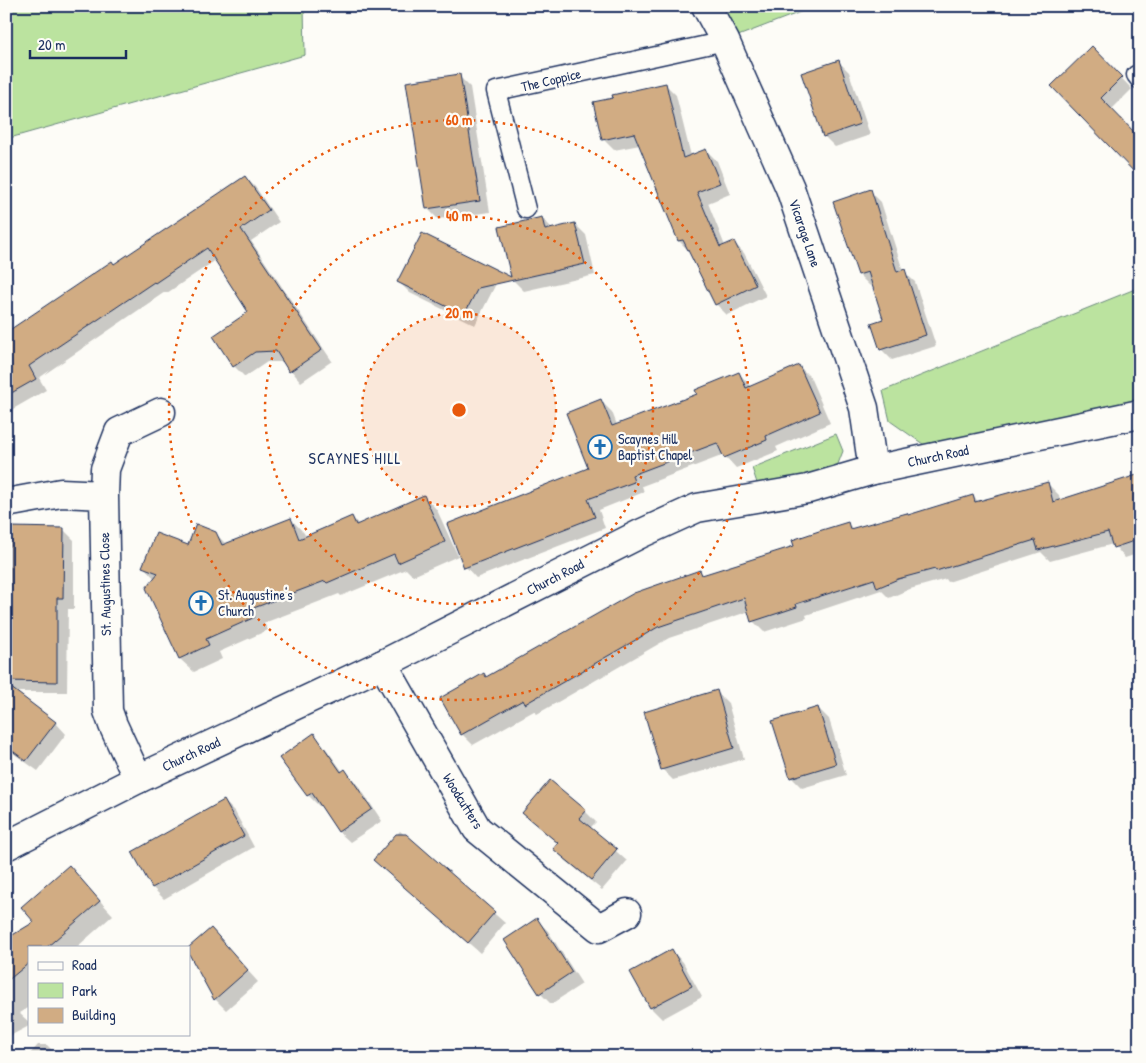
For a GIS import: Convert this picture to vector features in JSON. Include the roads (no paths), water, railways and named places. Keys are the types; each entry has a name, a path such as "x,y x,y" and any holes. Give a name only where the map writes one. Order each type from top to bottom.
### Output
{"street":[{"name":"Vicarage Lane","path":"706,6 725,41 790,188 864,408 873,470"},
{"name":"St. Augustines Close","path":"138,779 112,725 108,711 105,469 119,432 161,412"},
{"name":"Church Road","path":"6,846 138,779 383,664 640,534 697,508 808,488 873,470 1140,414"},
{"path":"6,503 61,493 104,495"},
{"name":"Woodcutters","path":"383,664 477,829 599,928 627,913"}],"lane":[{"name":"The Coppice","path":"526,209 496,91 725,41"}],"place":[{"name":"Scaynes Hill Baptist Chapel","path":"600,447"},
{"name":"St. Augustine's Church","path":"201,603"}],"district":[{"name":"SCAYNES HILL","path":"355,458"}]}
